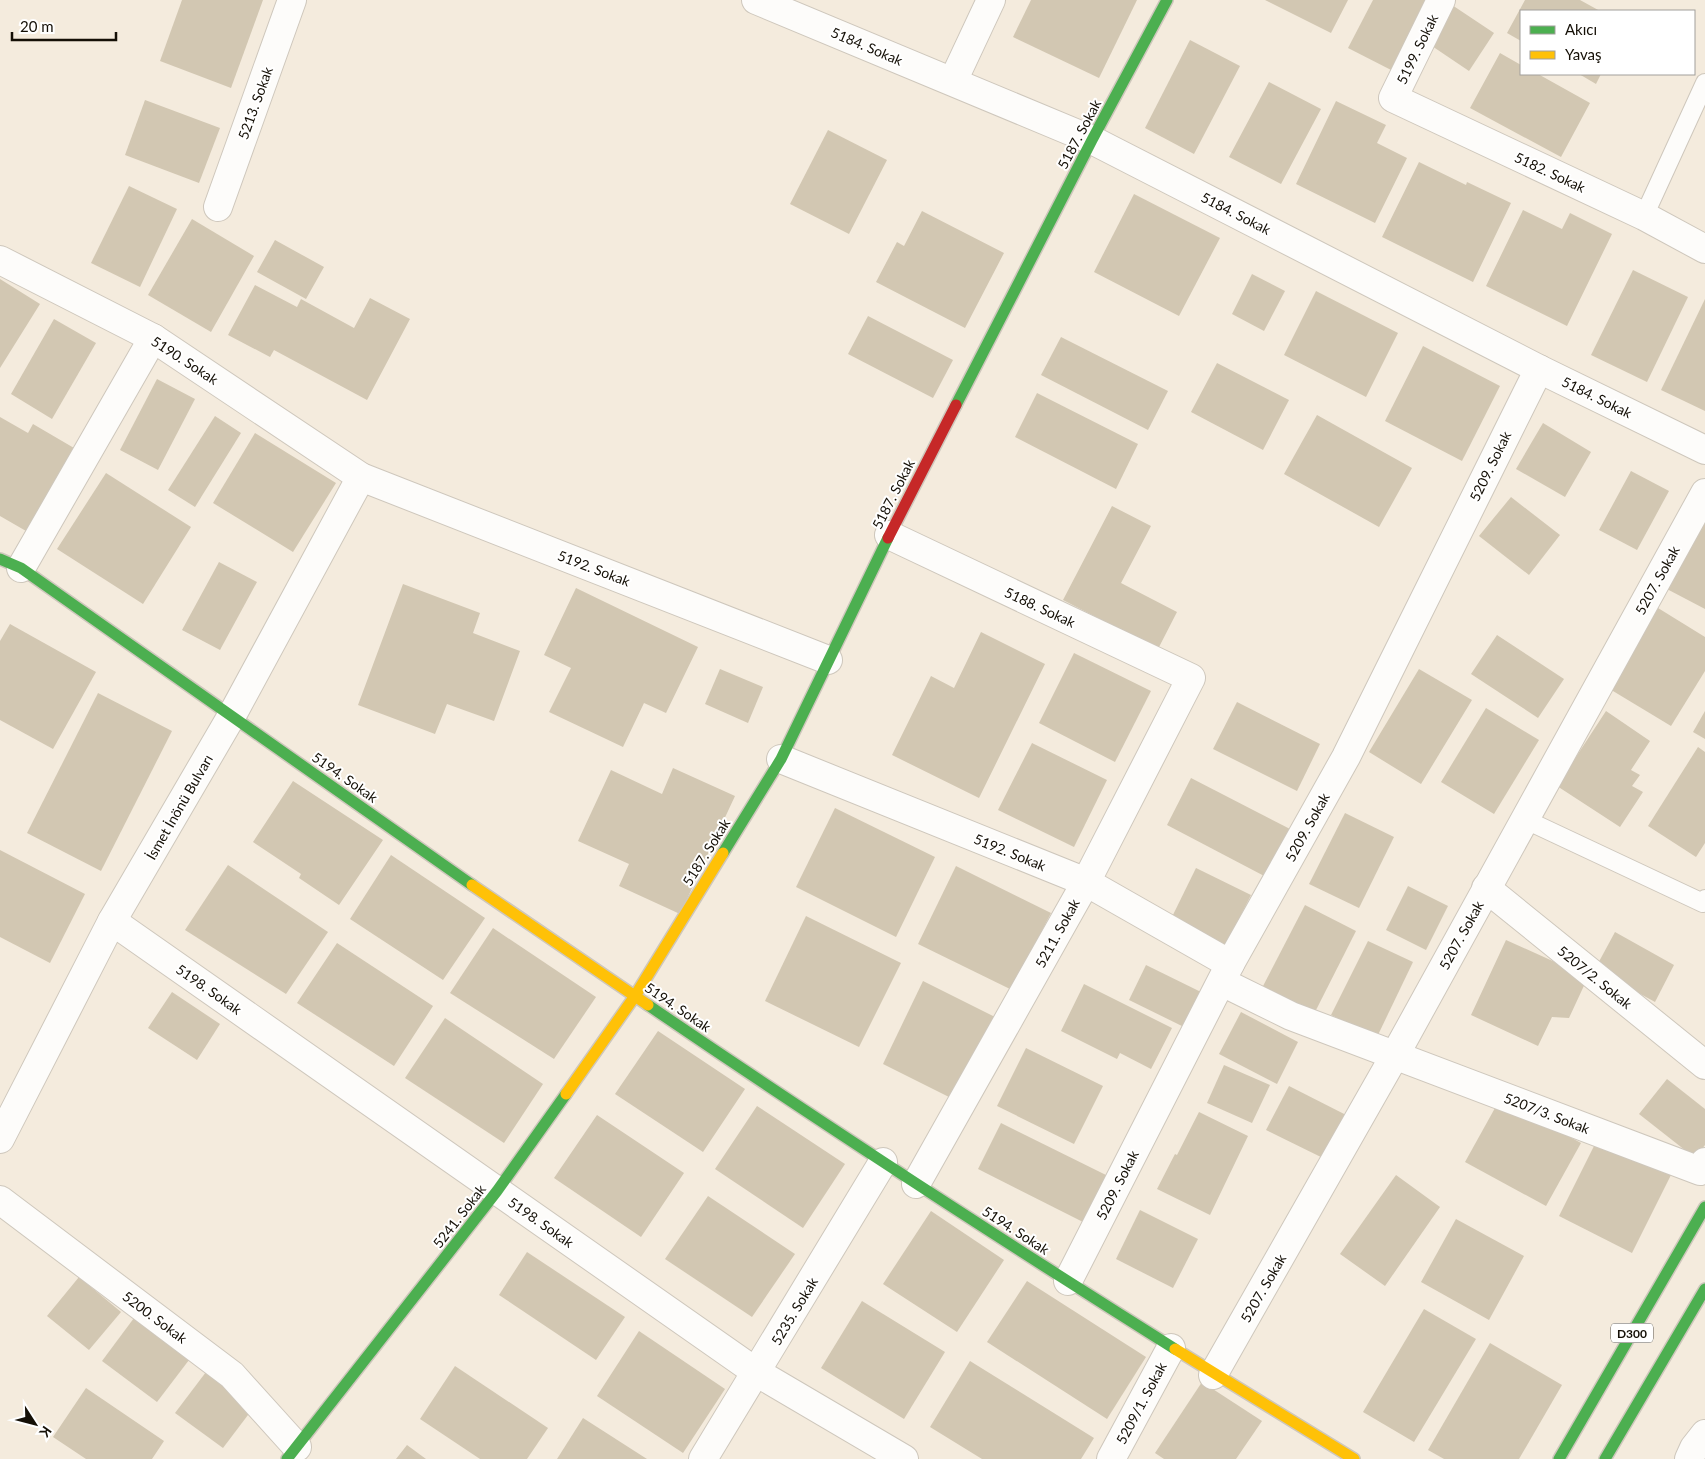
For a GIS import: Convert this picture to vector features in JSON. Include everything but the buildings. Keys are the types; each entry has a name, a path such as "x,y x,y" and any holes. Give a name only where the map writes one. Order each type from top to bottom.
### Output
{"main road":[{"name":"5187. Sokak","path":"635,996 780,759 889,535 1092,140 1167,0"},
{"name":"5194. Sokak","path":"10,564 635,996 916,1184 1213,1375 1354,1459"},
{"name":"5241. Sokak","path":"292,1453 497,1191 635,996"},
{"name":"D300","path":"1559,1459 1705,1207"},
{"name":"D300","path":"1605,1459 1704,1292"}],"street":[{"name":"5213. Sokak","path":"218,207 292,0"},
{"name":"5184. Sokak","path":"756,0 788,6 953,81 1092,140 1539,369 1705,450"},
{"path":"953,81 991,0"},
{"name":"5199. Sokak","path":"1393,98 1441,0"},
{"name":"5182. Sokak","path":"1393,98 1644,216 1705,249"},
{"name":"5190. Sokak","path":"0,260 153,338 360,477"},
{"path":"10,564 153,338"},
{"name":"5209. Sokak","path":"1068,1281 1226,973 1346,757 1539,369"},
{"name":"5192. Sokak","path":"360,477 828,660"},
{"name":"İsmet İnönü Bulvarı","path":"0,1139 112,921 231,717 360,477"},
{"name":"5207. Sokak","path":"1213,1375 1395,1055 1705,493"},
{"name":"5188. Sokak","path":"889,535 1191,678"},
{"name":"5211. Sokak","path":"916,1184 1086,882 1191,678"},
{"name":"5192. Sokak","path":"780,759 1086,882 1226,973"},
{"name":"5207/2. Sokak","path":"1486,888 1705,1065"},
{"name":"5198. Sokak","path":"112,921 756,1372 904,1459"},
{"name":"5207/3. Sokak","path":"1226,973 1292,1016 1702,1166"},
{"name":"5235. Sokak","path":"703,1459 883,1162"},
{"name":"5200. Sokak","path":"0,1200 232,1375 292,1453"},
{"name":"5209/1. Sokak","path":"1111,1459 1171,1348"},
{"path":"1689,1459 1694,1448 1705,1434"}],"lane":[{"path":"1644,216 1705,83"},
{"path":"1524,819 1703,903 1705,899"}],"traffic: fast":[{"path":"956,405 1092,140 1167,0"},
{"path":"723,853 781,759 888,538"},
{"path":"0,559 21,568 472,885"},
{"path":"648,1005 778,1093 1175,1349"},
{"path":"287,1459 497,1191 566,1094"},
{"path":"1559,1459 1705,1207"},
{"path":"1605,1459 1705,1289"}],"traffic: slow":[{"path":"566,1094 635,996 723,853"},
{"path":"472,885 648,1005"},
{"path":"1175,1349 1354,1459"}],"traffic: jam":[{"path":"888,538 956,405"}]}
